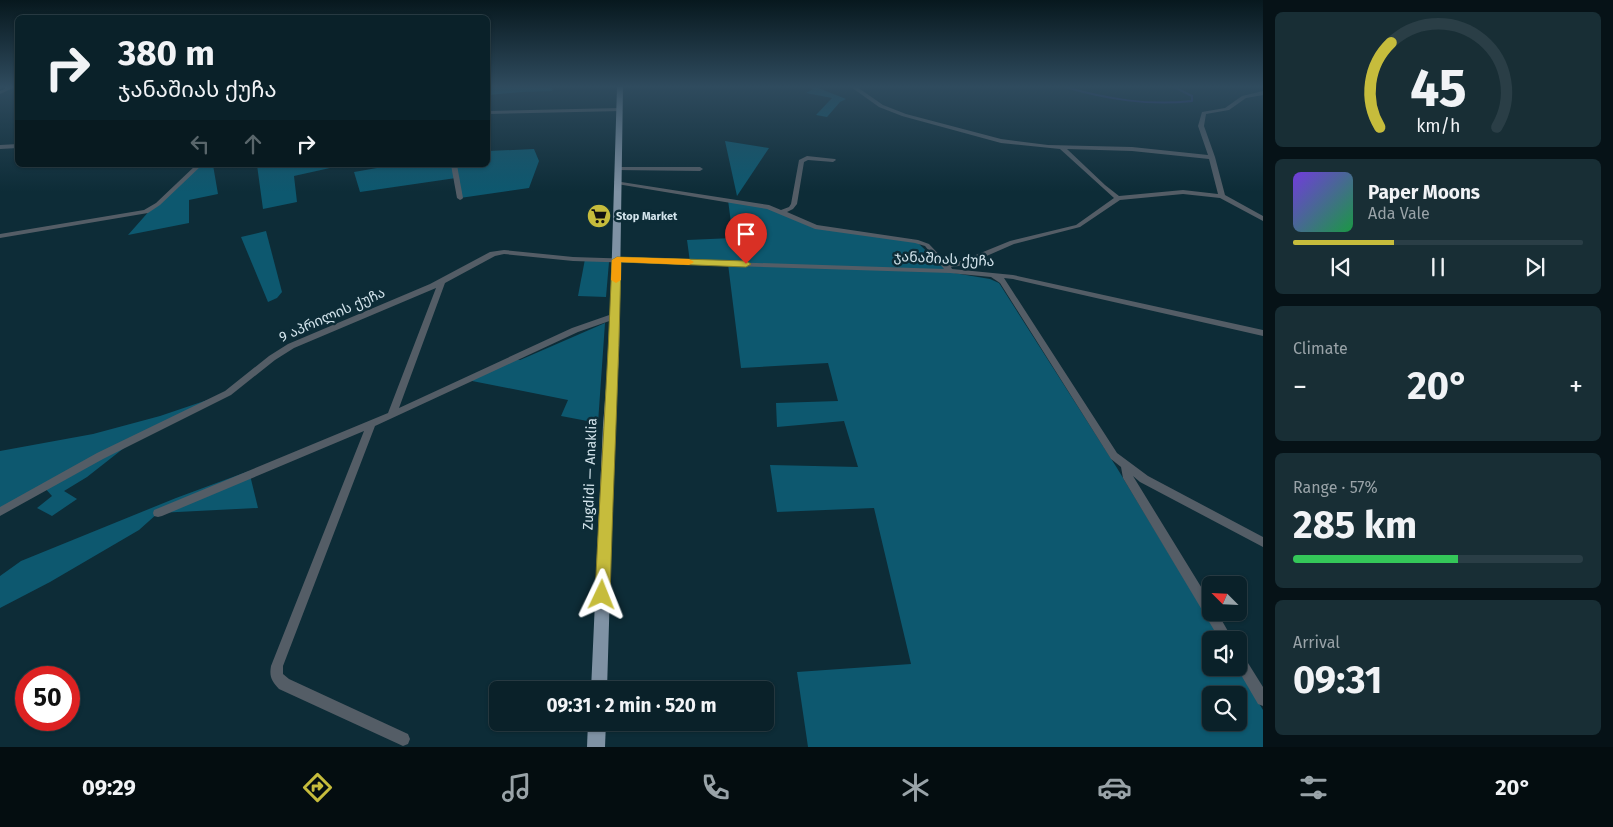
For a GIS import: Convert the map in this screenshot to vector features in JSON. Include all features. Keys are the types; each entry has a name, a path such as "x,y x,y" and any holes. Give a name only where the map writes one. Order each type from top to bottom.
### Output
{"main road":[{"name":"Zugdidi — Anaklia","path":"599,681 615,316 620,122"},
{"path":"596,747 597,731"}],"street":[{"path":"925,122 980,137 1029,145 1132,149 1212,157"},
{"path":"1202,122 1201,126 1212,157 1222,196"},
{"path":"0,146 15,146"},
{"path":"1061,147 1076,159 1102,187 1118,198"},
{"path":"782,212 791,208 794,204 801,161 807,158 833,160"},
{"path":"0,236 146,212 158,204 197,167"},
{"path":"454,167 460,198"},
{"path":"618,169 700,169"},
{"path":"617,182 769,207 815,227 916,241 927,244 948,268 1012,242 1078,226 1118,198 1183,192 1222,196 1263,219"},
{"name":"9 აპრილის ქუჩა","path":"0,512 100,456 228,393 272,358 291,346 442,281 492,254 504,252 573,259 617,260"},
{"name":"ჯანაშიას ქუჩა","path":"617,260 948,268 994,276 1013,277 1263,333"},
{"path":"994,276 1003,281 1114,456 1144,479 1263,542"},
{"path":"392,415 442,281"},
{"path":"158,514 392,415 548,342 615,316"},
{"path":"371,424 277,666 276,676 284,684 403,739"},
{"path":"1126,467 1127,475 1222,631"},
{"path":"1247,672 1263,699"}],"shaded area":[{"path":"725,141 769,148 737,196"},
{"path":"534,149 539,161 529,188 460,198 456,178 360,192 354,172 383,167 490,167 490,151"},
{"path":"197,167 213,167 218,194 189,200 189,223 128,235 151,209"},
{"path":"257,167 330,167 294,176 297,202 263,209"},
{"path":"728,200 769,207 810,226 916,241 948,272 990,279 999,283 1117,468 1202,609 1202,621 1210,621 1216,631 1202,631 1202,676 1243,676 1263,710 1263,747 808,747 797,672 911,664 874,508 777,512 770,465 858,467 844,421 777,427 776,403 838,401 828,363 741,368 728,264 690,262 687,240 733,238"},
{"path":"266,231 282,292 277,298 268,302 241,237"},
{"path":"585,259 609,262 606,297 578,296"},
{"path":"605,323 598,423 561,416 568,400 467,380 512,359 520,360"},
{"path":"228,393 138,437 87,477 64,491 77,499 52,516 37,508 52,496 44,487 0,512 0,451 93,434 160,416"},
{"path":"249,471 258,508 158,513 139,530 50,582 0,608 0,576 21,561 176,498"}],"slow traffic":[{"path":"616,280 617,260 689,262"}],"place":[{"name":"Stop Market","path":"599,216"}],"route":[{"path":"602,595 617,260 746,264"}]}
